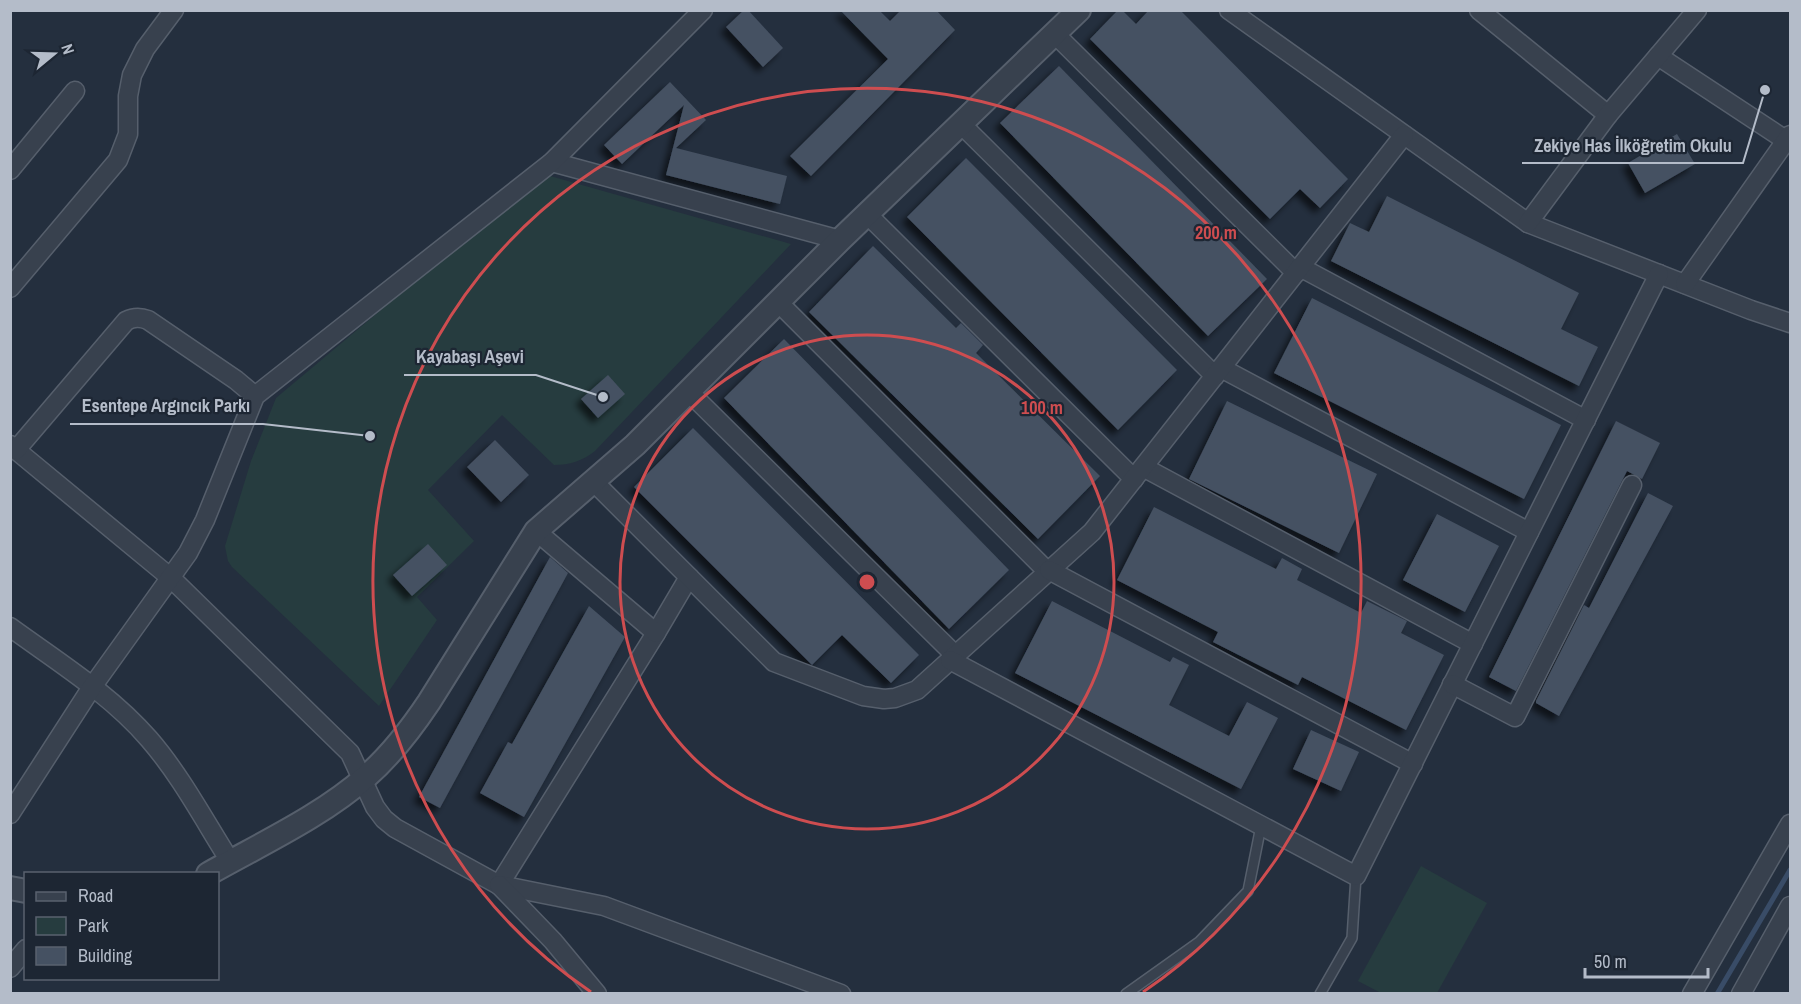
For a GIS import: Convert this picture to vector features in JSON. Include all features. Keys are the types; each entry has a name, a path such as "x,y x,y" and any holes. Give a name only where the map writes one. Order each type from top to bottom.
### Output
{"street":[{"path":"10,288 118,160 128,134 128,96 132,75 145,49 174,10"},
{"path":"10,814 92,687 188,553 206,520 255,396 552,162 703,10"},
{"path":"210,872 328,806 384,760 415,723 536,531 634,445 840,240 1079,10"},
{"path":"1229,10 1528,223 1791,323"},
{"path":"1479,10 1608,114"},
{"path":"1528,223 1608,114 1692,12"},
{"path":"1055,34 1298,270 1586,420"},
{"path":"1658,56 1789,138 1685,284"},
{"path":"10,170 75,91"},
{"path":"961,124 1218,372 1529,532"},
{"path":"593,481 774,662 862,696 884,699 917,690 1092,532 1404,135"},
{"path":"552,162 840,240"},
{"path":"867,214 1138,473 1473,644"},
{"path":"688,391 952,658 1356,876 1659,274"},
{"path":"778,302 1049,571 1413,764"},
{"path":"255,396 236,380 148,320 136,318 126,321 13,448 171,578 350,753 375,807 384,819 395,828 499,885 553,941 597,993"},
{"path":"1452,684 1515,717 1632,485"},
{"path":"536,531 656,633"},
{"path":"499,885 656,633 688,577"},
{"path":"10,627 92,687 129,718 166,760 230,861"},
{"path":"1692,993 1791,824"},
{"path":"499,885 604,906 841,993"},
{"path":"1741,993 1791,906"},
{"path":"10,968 24,951"}],"lane":[{"path":"1126,993 1199,942 1248,891 1261,826"},
{"path":"1320,993 1352,938 1356,876"}],"green space":[{"path":"543,174 791,244 595,451 576,462 554,465 502,415 428,490 474,541 417,597 437,620 379,706 228,561 225,546 251,461 276,398"},
{"path":"1421,866 1487,903 1437,993 1381,993 1358,981"}],"building":[{"path":"744,10 748,10 783,48 763,67 726,27"},
{"path":"840,10 879,10 890,21 901,10 936,10 955,30 811,176 790,156 888,59"},
{"path":"1118,10 1122,10 1136,24 1149,10 1180,10 1348,179 1320,208 1300,189 1270,219 1090,39"},
{"path":"1059,66 1267,279 1208,336 1000,123"},
{"path":"670,82 706,120 676,148 787,176 780,204 666,175 684,105 622,164 604,145"},
{"path":"1677,134 1695,164 1645,193 1628,163"},
{"path":"966,158 1177,370 1118,430 907,217"},
{"path":"1387,196 1579,293 1561,329 1598,347 1579,386 1331,261 1350,223 1369,232"},
{"path":"873,246 956,328 961,323 983,345 976,353 1100,476 1038,539 809,312"},
{"path":"1312,298 1561,425 1524,499 1274,373"},
{"path":"784,339 1009,570 949,629 724,398"},
{"path":"608,375 625,394 598,418 581,399"},
{"path":"1227,401 1377,474 1339,553 1189,479"},
{"path":"1616,421 1660,443 1642,479 1627,471 1516,691 1489,677"},
{"path":"693,428 919,655 891,683 842,635 812,665 634,487"},
{"path":"495,440 529,475 501,502 467,467"},
{"path":"1648,493 1673,506 1559,716 1536,701 1584,605 1589,608"},
{"path":"1154,507 1276,569 1282,558 1302,569 1297,580 1361,613 1367,601 1407,621 1401,633 1444,655 1406,730 1302,677 1298,685 1213,642 1218,632 1117,580"},
{"path":"1437,514 1499,546 1465,612 1403,580"},
{"path":"428,544 447,565 412,596 393,575"},
{"path":"550,557 568,573 440,808 419,797"},
{"path":"1052,601 1170,662 1173,657 1189,665 1169,705 1229,736 1247,702 1278,718 1241,789 1015,673"},
{"path":"589,606 625,637 524,817 480,793 508,742 512,744"},
{"path":"1311,730 1359,752 1341,791 1293,769"}],"waterway":[{"path":"1717,994 1790,870"}],"place":[{"name":"Zekiye Has İlköğretim Okulu","path":"1765,90"},
{"name":"Kayabaşı Aşevi","path":"603,397"},
{"name":"Esentepe Argıncık Parkı","path":"370,436"}]}
